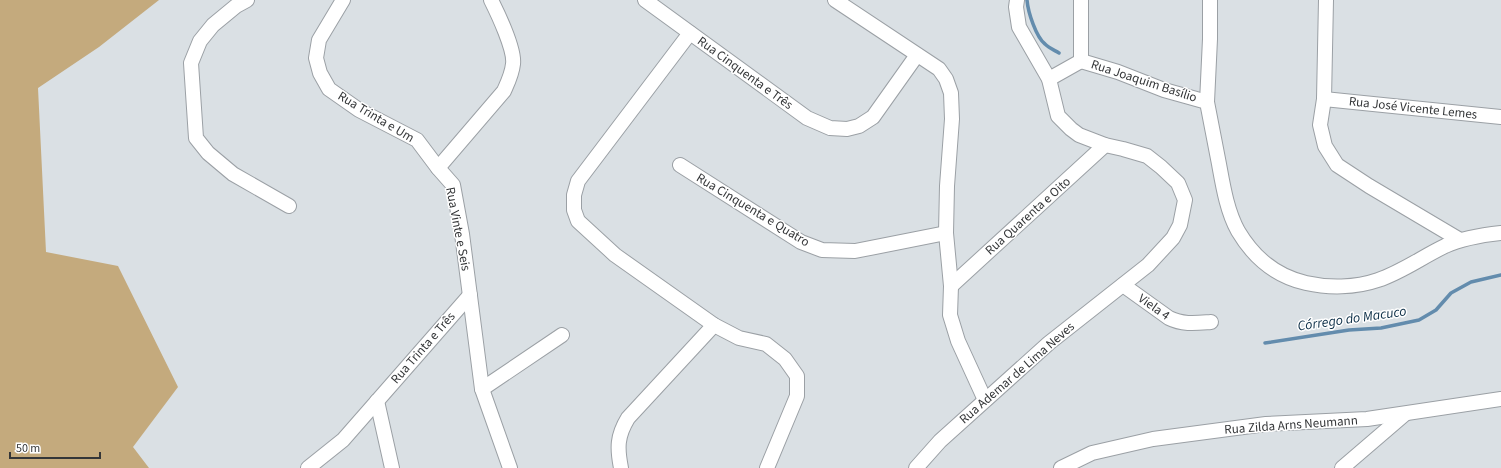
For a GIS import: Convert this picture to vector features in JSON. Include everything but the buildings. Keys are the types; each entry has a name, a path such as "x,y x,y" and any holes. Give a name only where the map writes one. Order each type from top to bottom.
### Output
{"street":[{"path":"247,0 236,6 213,26 200,41 191,63 196,138 208,153 233,174 289,206"},
{"name":"Rua Trinta e Um","path":"343,0 320,40 316,58 320,73 329,89 359,110 417,140 438,168"},
{"path":"438,168 504,91 510,77 514,63 512,50 491,0"},
{"path":"645,0 690,33"},
{"path":"835,0 939,69 946,79 951,93 952,119 947,186 946,233 951,286 950,315 952,324 984,400"},
{"name":"Rua Ademar de Lima Neves","path":"916,468 940,441 1050,342 1158,256 1173,238 1180,225 1185,200 1178,183 1162,167 1147,156 1123,149 1105,146 1079,134 1071,130 1058,116 1049,79 1019,27 1016,0"},
{"path":"1049,79 1082,61 1081,0"},
{"name":"Rua Joaquim Basílio","path":"1210,0 1207,102 1224,188 1229,208 1238,230 1252,250 1266,265 1281,275 1297,281 1320,286 1351,285 1377,280 1410,266 1445,246 1460,240 1501,233"},
{"path":"1326,0 1324,99 1320,125 1326,146 1337,165 1369,186 1460,240"},
{"name":"Rua Cinquenta e Três","path":"714,325 615,255 578,221 574,210 574,195 578,181 690,33 807,118 830,128 847,129 859,126 873,117 917,55"},
{"name":"Rua Joaquim Basílio","path":"1082,61 1118,72 1164,90 1207,102"},
{"name":"Rua José Vicente Lemes","path":"1324,99 1501,117"},
{"name":"Rua Quarenta e Oito","path":"951,286 1105,146"},
{"name":"Rua Cinquenta e Quatro","path":"680,165 801,242 822,250 855,251 946,233"},
{"name":"Rua Vinte e Seis","path":"438,168 453,185 462,234 482,389 510,468"},
{"name":"Viela 4","path":"1123,285 1175,321 1188,323 1211,322"},
{"name":"Rua Trinta e Três","path":"308,468 343,440 470,295"},
{"path":"621,468 618,441 621,429 628,418 714,325 739,338 766,344 785,359 797,376 797,396 767,468"},
{"path":"482,389 562,335"},
{"name":"Rua Zilda Arns Neumann","path":"1061,468 1092,452 1153,439 1266,424 1367,419 1501,399"},
{"path":"377,401 392,468"},
{"path":"1342,468 1405,414"}],"shaded area":[{"path":"0,0 159,0 99,47 38,88 46,252 118,266 178,387 133,447 149,468 0,468"}],"waterway":[{"name":"Córrego do Macuco","path":"1027,0 1031,17 1042,41 1059,53"},
{"name":"Córrego do Macuco","path":"1265,343 1349,330 1381,328 1419,320 1436,310 1451,293 1471,282 1501,275"}]}
